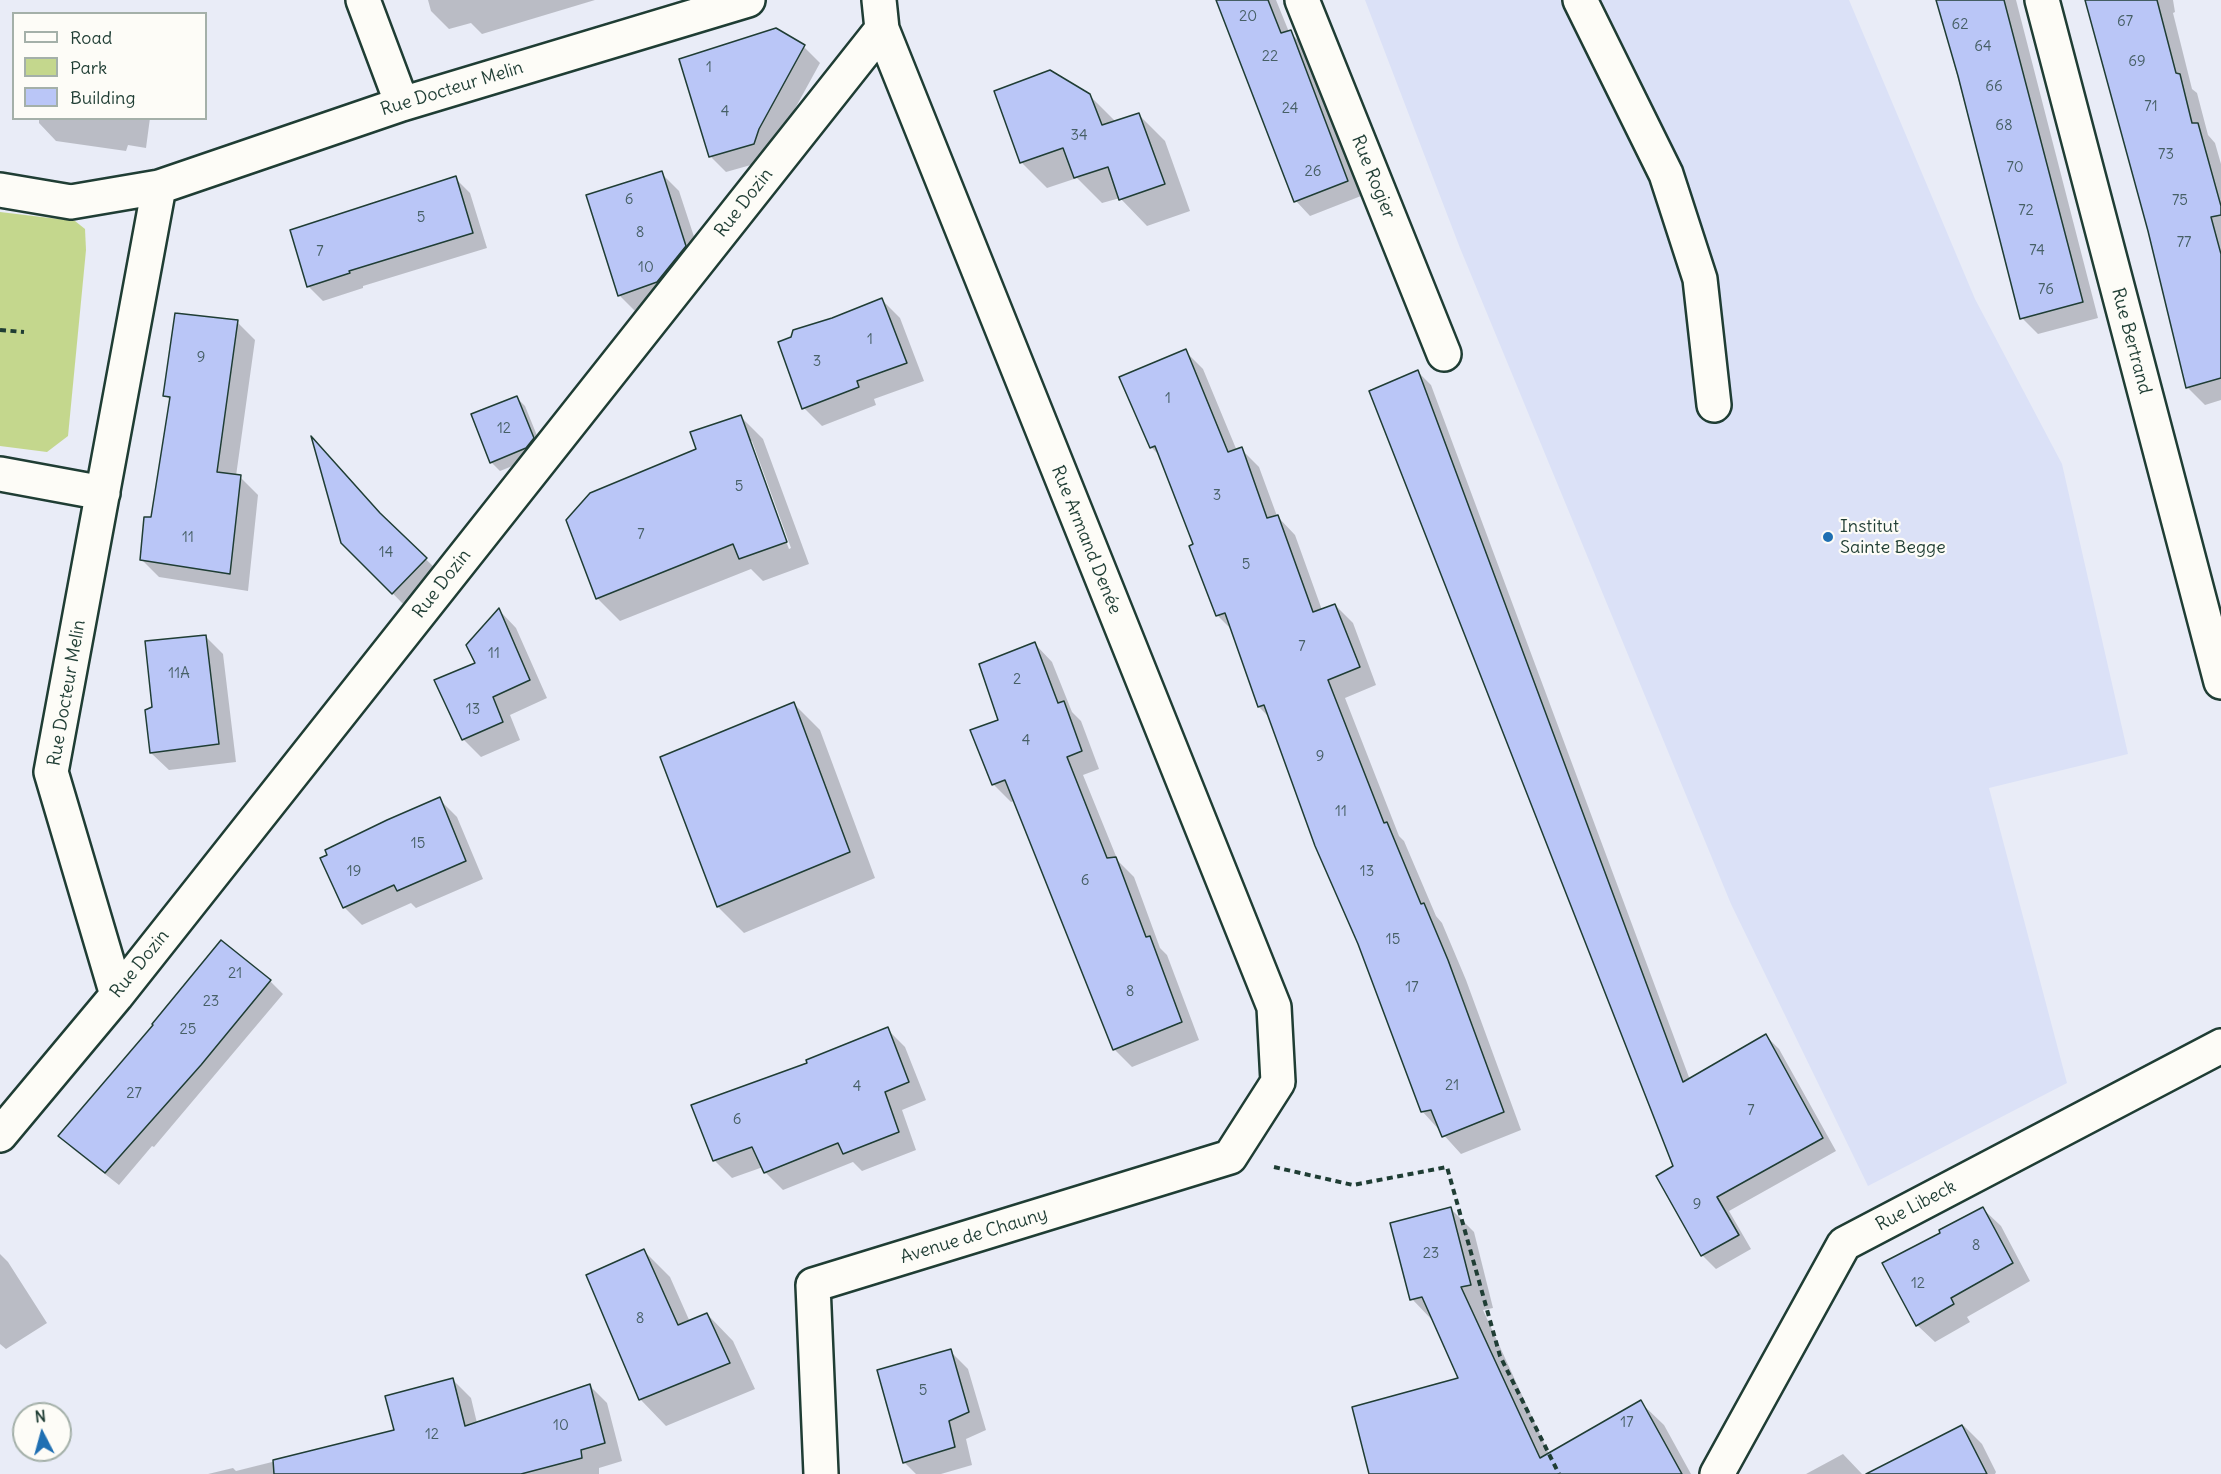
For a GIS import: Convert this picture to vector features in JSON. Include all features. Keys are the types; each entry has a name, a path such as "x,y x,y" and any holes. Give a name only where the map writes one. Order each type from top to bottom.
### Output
{"street":[{"path":"363,0 402,104"},
{"name":"Rue Docteur Melin","path":"0,190 71,202 159,187 402,104 748,0"},
{"name":"Rue Rogier","path":"1302,0 1444,354"},
{"path":"1580,0 1666,174 1700,279 1714,405"},
{"name":"Rue Bertrand","path":"2042,0 2221,682"},
{"name":"Rue Dozin","path":"0,1135 117,995 880,15"},
{"name":"Rue Armand Denée","path":"880,15 1274,1007 1278,1082 1230,1157"},
{"name":"Rue Docteur Melin","path":"117,995 51,772 159,187"},
{"path":"0,474 103,493"},
{"name":"Rue Libeck","path":"1717,1474 1844,1244 2221,1046"},
{"name":"Avenue de Chauny","path":"821,1474 813,1286 1230,1157"}],"path":[{"path":"0,330 24,332"},
{"path":"1230,1157 1353,1185 1446,1167 1500,1356 1559,1474"}],"shaded area":[{"name":"Institut Sainte Begge","path":"1365,0 1849,0 1975,299 2062,464 2128,754 1989,788 2067,1083 1868,1186 1731,904 1460,248"}],"green space":[{"path":"0,212 75,221 85,229 86,250 68,436 47,452 0,446"}],"building":[{"path":"1216,0 1268,0 1281,33 1291,30 1348,181 1294,202"},
{"path":"1936,0 2004,0 2083,302 2020,319 1958,76"},
{"path":"2085,0 2157,0 2176,73 2180,74 2192,123 2198,123 2221,206 2221,215 2211,217 2221,254 2221,378 2186,388 2148,231"},
{"path":"776,28 805,45 759,129 754,144 709,157 679,59"},
{"path":"1050,70 1090,94 1102,125 1139,113 1165,184 1119,200 1108,167 1074,178 1063,148 1020,163 994,91"},
{"path":"662,171 686,246 657,282 618,296 586,195"},
{"path":"456,176 473,233 349,271 350,273 307,287 290,230"},
{"path":"882,298 907,363 857,381 859,387 802,409 778,342 791,337 793,330 832,318"},
{"path":"175,313 238,320 217,472 241,475 230,574 140,560 144,517 151,517 170,397 163,396"},
{"path":"1186,349 1228,452 1242,447 1267,518 1278,515 1313,612 1335,604 1360,667 1328,680 1384,823 1387,822 1421,904 1424,903 1448,960 1504,1112 1442,1137 1431,1110 1421,1112 1358,944 1315,846 1264,705 1258,707 1225,613 1216,616 1189,546 1193,544 1155,446 1150,448 1119,377"},
{"path":"1418,370 1683,1082 1766,1034 1823,1138 1717,1197 1739,1235 1701,1256 1656,1176 1673,1166 1369,391"},
{"path":"517,396 534,438 526,448 490,463 471,414"},
{"path":"741,415 787,542 739,559 733,544 596,599 566,520 590,493 696,449 690,432"},
{"path":"311,436 380,513 427,558 392,594 341,543"},
{"path":"499,608 530,680 493,697 503,722 462,740 434,680 475,663 466,645"},
{"path":"206,635 219,744 150,753 145,710 152,707 145,641"},
{"path":"1035,642 1058,703 1064,701 1082,751 1067,757 1107,858 1116,857 1146,937 1150,936 1182,1022 1113,1050 1005,780 992,785 970,730 998,720 979,664"},
{"path":"794,702 850,852 717,907 660,757"},
{"path":"440,797 466,861 397,891 394,885 343,908 320,858 327,855 325,850"},
{"path":"221,940 271,980 201,1065 105,1173 58,1136 153,1025"},
{"path":"888,1027 909,1082 885,1092 899,1132 843,1154 838,1143 764,1173 752,1147 713,1161 691,1105 807,1063 806,1060"},
{"path":"1451,1207 1471,1285 1461,1287 1540,1458 1641,1400 1682,1474 1369,1474 1352,1407 1458,1378 1422,1297 1410,1300 1390,1223"},
{"path":"1983,1207 2013,1263 1951,1298 1954,1304 1916,1326 1882,1263 1940,1233 1939,1230"},
{"path":"644,1249 678,1325 707,1313 730,1363 639,1400 586,1275"},
{"path":"951,1349 969,1412 949,1421 955,1447 903,1463 877,1370"},
{"path":"453,1378 465,1426 590,1384 605,1443 581,1450 582,1458 521,1474 274,1474 273,1460 394,1430 385,1396"},
{"path":"1962,1425 1987,1474 1866,1474"}],"place":[{"name":"Institut Sainte Begge","path":"1828,537"}]}
